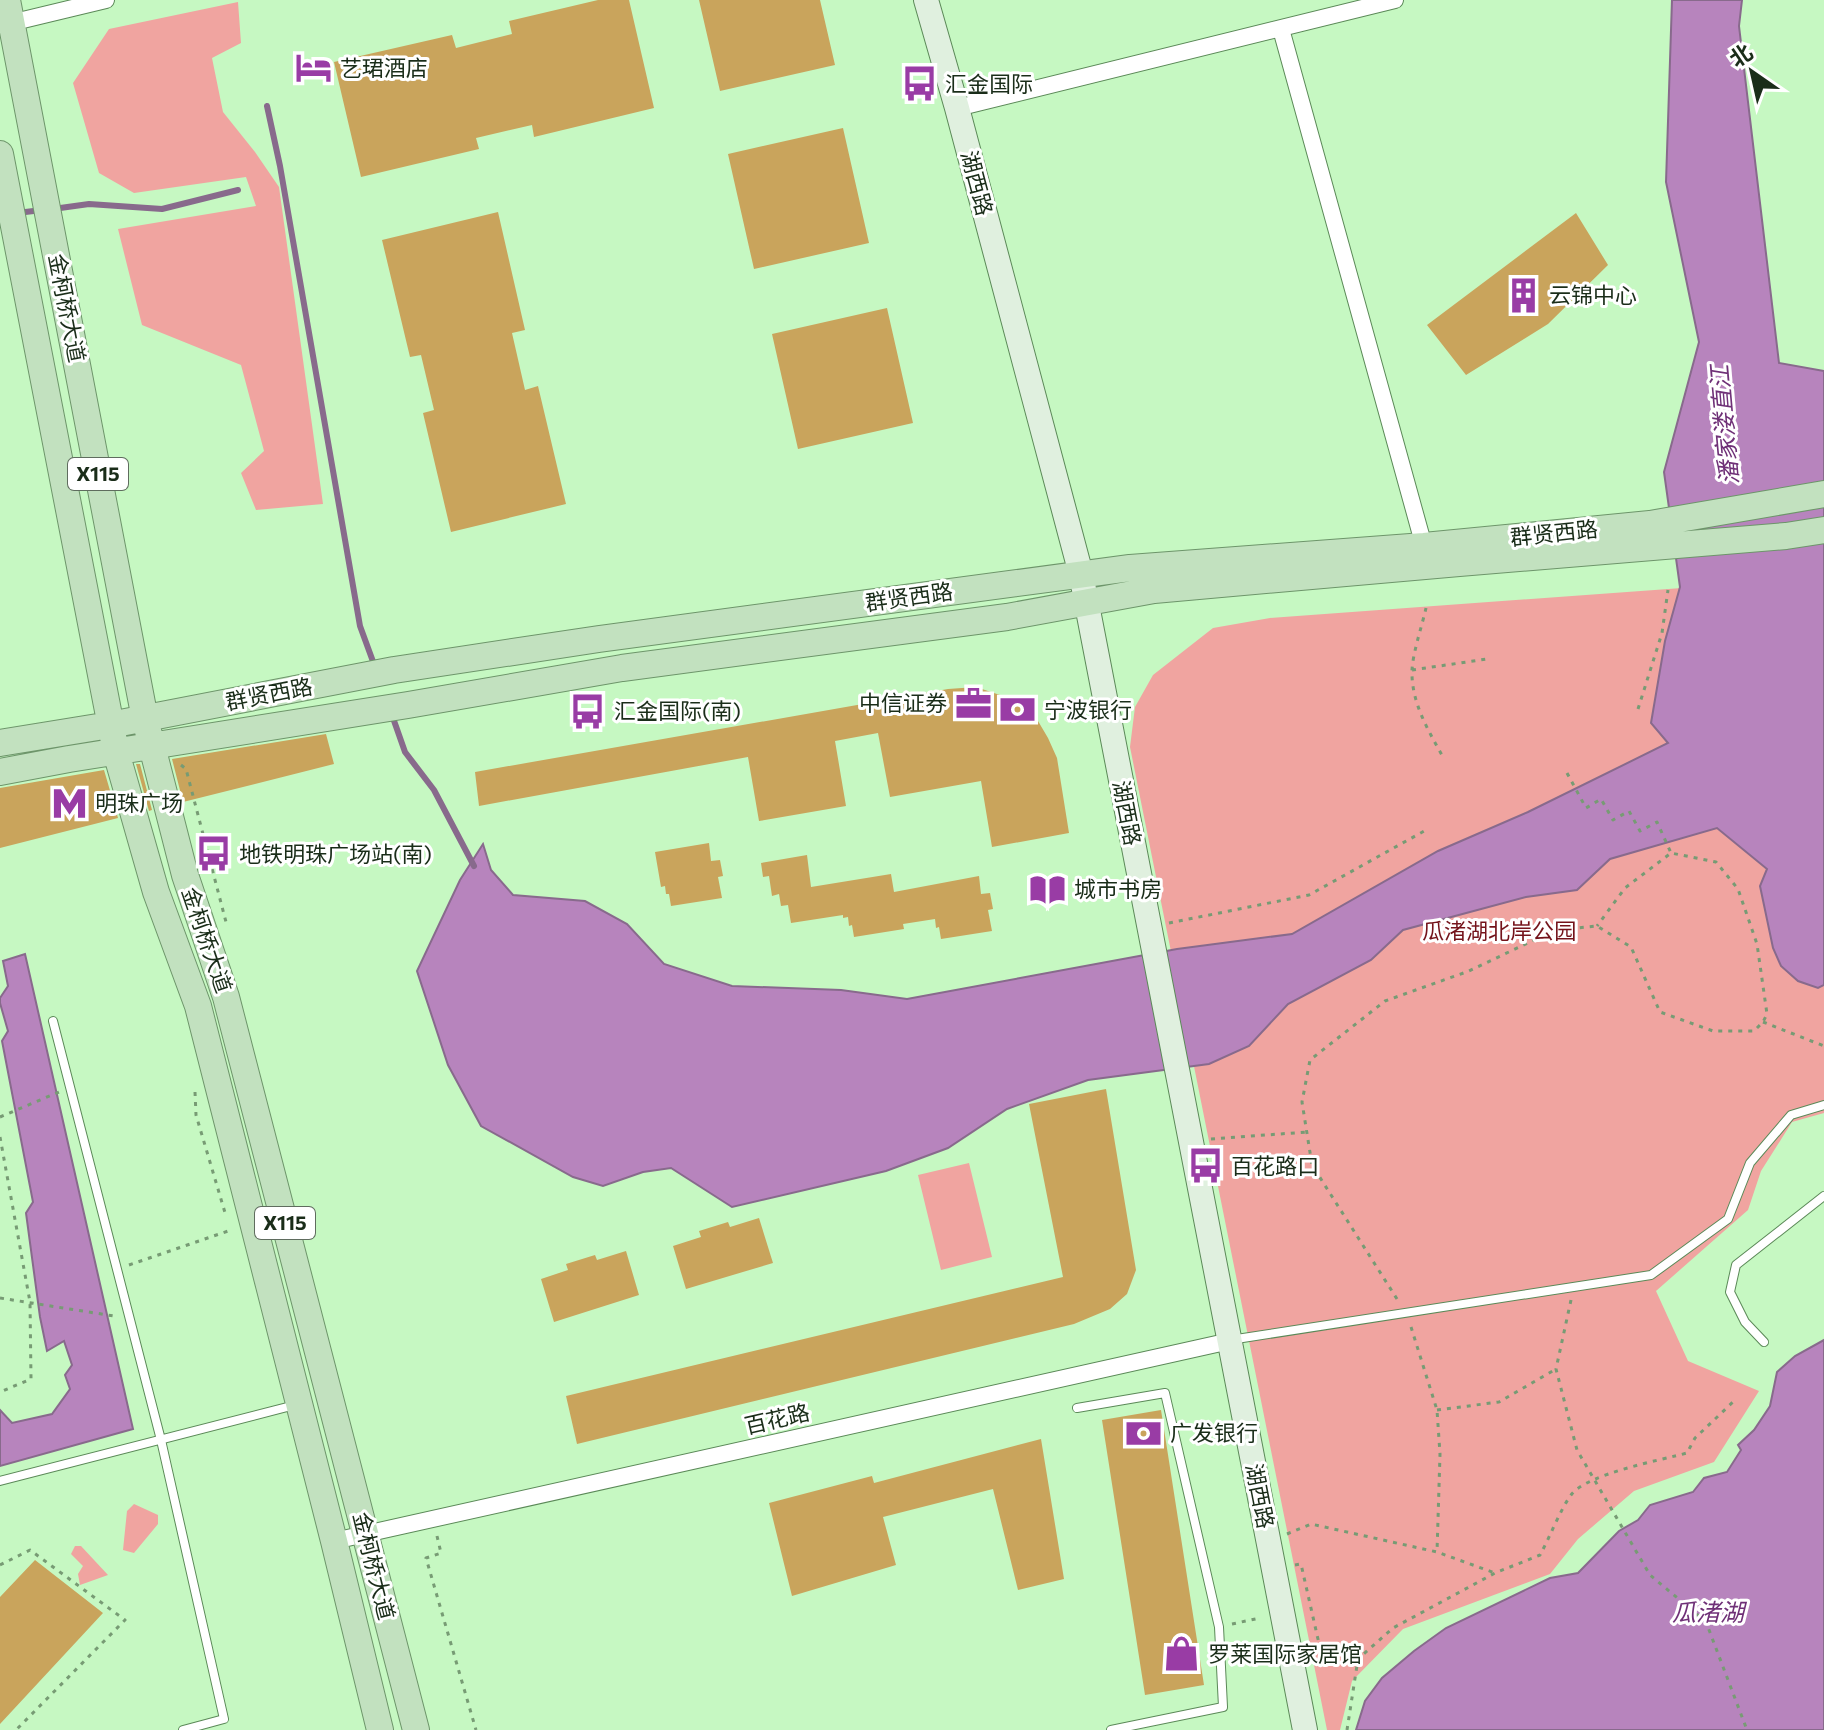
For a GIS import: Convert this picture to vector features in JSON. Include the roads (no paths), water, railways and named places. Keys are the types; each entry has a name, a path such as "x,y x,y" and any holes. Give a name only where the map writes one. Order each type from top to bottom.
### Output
{"main road":[{"name":"金柯桥大道","path":"6,16 42,178 145,719 185,875 226,997 416,1730"},
{"name":"金柯桥大道","path":"0,154 116,752 156,892 198,1006 380,1730"},
{"name":"群贤西路","path":"0,772 622,668 992,619 1154,590 1648,536 1824,494"},
{"name":"群贤西路","path":"0,743 145,719 394,670 1130,568 1424,546 1648,536 1786,536 1824,530"}],"street":[{"path":"6,16 106,0"},
{"name":"湖西路","path":"926,0 1081,574 1305,1730"},
{"path":"957,108 1395,0"},
{"path":"1281,29 1424,546"},
{"name":"百花路","path":"334,1541 1230,1341"}],"lane":[{"path":"53,1021 161,1440 224,1719 183,1730"},
{"path":"1230,1341 1651,1275 1728,1219 1750,1163 1791,1115 1824,1105"},
{"path":"1764,1342 1745,1322 1730,1292 1736,1265 1824,1196"},
{"path":"1077,1408 1165,1393 1219,1627 1223,1707 1111,1730"},
{"path":"0,1481 299,1404"}],"water":[{"name":"潘家溇直江","path":"1672,0 1742,0 1739,26 1779,363 1824,371 1824,985 1818,988 1798,981 1781,966 1773,948 1760,886 1767,869 1717,828 1610,859 1577,890 1526,897 1403,930 1371,960 1288,1004 1249,1046 1209,1064 1088,1080 1007,1109 948,1148 886,1171 732,1207 671,1168 643,1172 603,1186 573,1177 481,1126 448,1065 417,971 460,880 483,844 491,870 513,895 585,901 627,924 664,964 732,986 841,990 907,999 1177,949 1292,934 1438,851 1528,812 1668,743 1651,723 1665,641 1680,587 1664,472 1699,342 1666,182"},
{"path":"25,954 133,1429 0,1466 0,1410 12,1423 52,1414 70,1389 65,1375 72,1365 64,1341 47,1351 26,1213 33,1202 2,1041 8,1031 0,1003 8,986 3,961"},
{"name":"瓜渚湖","path":"1824,1340 1824,1730 1356,1730 1365,1701 1382,1678 1446,1628 1550,1578 1578,1573 1619,1531 1638,1520 1650,1505 1693,1492 1704,1478 1727,1472 1741,1450 1738,1445 1754,1430 1770,1406 1777,1372 1795,1356"}],"waterway":[{"path":"267,106 360,626 375,667"},
{"path":"53,209 89,204 162,209 238,190"},
{"path":"17,213 42,210"},
{"path":"392,715 405,752 434,790 474,866"}],"place":[{"name":"艺珺酒店","path":"314,68"},
{"name":"汇金国际","path":"919,84"},
{"name":"云锦中心","path":"1523,295"},
{"name":"中信证券","path":"973,703"},
{"name":"宁波银行","path":"1018,710"},
{"name":"汇金国际(南)","path":"588,711"},
{"name":"明珠广场","path":"69,803"},
{"name":"地铁明珠广场站(南)","path":"213,854"},
{"name":"城市书房","path":"1048,889"},
{"name":"百花路口","path":"1205,1166"},
{"name":"广发银行","path":"1144,1433"},
{"name":"罗莱国际家居馆","path":"1182,1654"}],"park label":[{"name":"瓜渚湖北岸公园","path":"1499,931"}]}
